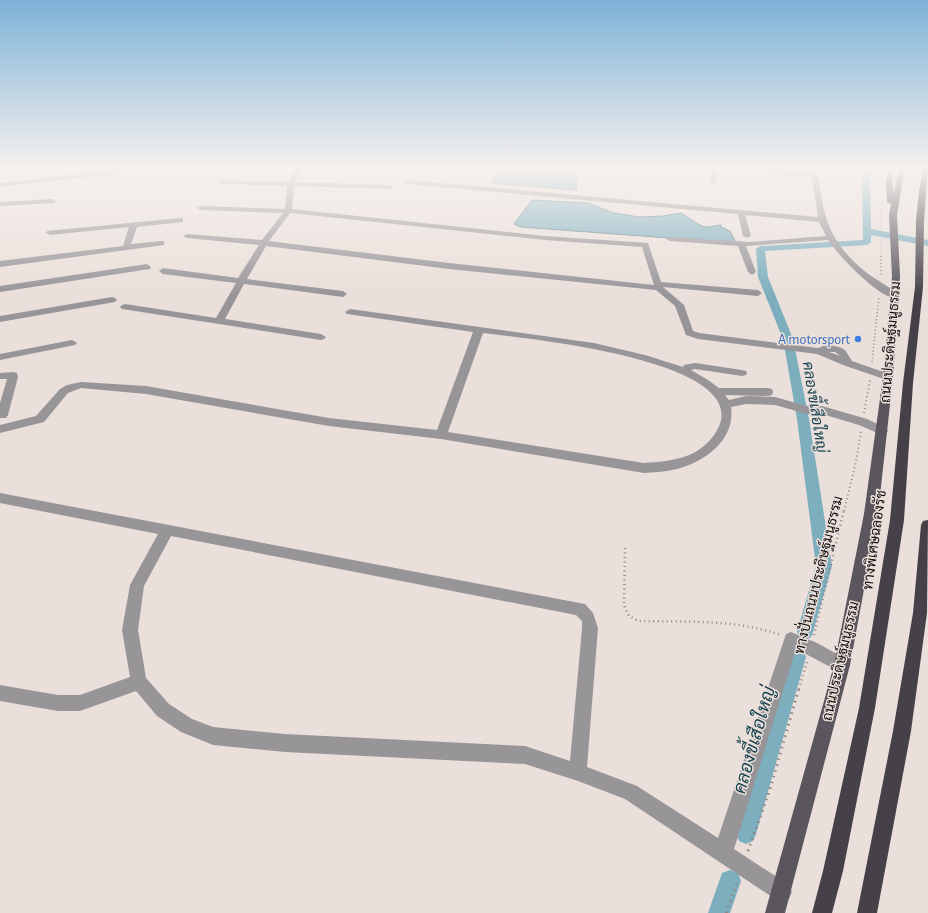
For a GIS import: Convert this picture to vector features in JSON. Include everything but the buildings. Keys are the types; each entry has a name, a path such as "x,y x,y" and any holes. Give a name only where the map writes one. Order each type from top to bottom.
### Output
{"highway":[{"name":"ทางพิเศษฉลองรัช","path":"822,913 834,864 867,708 897,520 908,383 919,287 921,210"},
{"path":"867,913 902,731 920,613 928,525"}],"main road":[{"path":"892,210 893,215"},
{"name":"ถนนประดิษฐ์มนูธรรม","path":"775,913 782,892 842,665 871,514 882,432 895,296 896,276 887,234 894,210"}],"street":[{"path":"236,210 288,212 545,238 645,245 659,286 679,305 689,333 698,336 819,351 847,363 888,377"},
{"path":"704,210 822,220"},
{"path":"820,210 822,220 834,243 856,269 880,288 895,296"},
{"path":"220,320 264,243 288,212"},
{"path":"741,213 747,236"},
{"path":"50,233 180,220"},
{"path":"126,248 134,224"},
{"path":"188,236 264,243 449,266 659,286 758,293"},
{"path":"670,239 741,243 834,243"},
{"path":"0,264 161,243"},
{"path":"741,243 752,272"},
{"path":"0,289 147,267"},
{"path":"163,270 343,294"},
{"path":"0,319 112,300"},
{"path":"125,307 220,320 321,337"},
{"path":"0,429 40,419 64,391 71,387 81,385 146,390 329,422 441,435 644,468 674,465 700,453 718,440 725,427 725,404 716,391 684,372 654,360 622,351 594,346 350,312"},
{"path":"441,435 479,330"},
{"path":"0,357 72,343"},
{"path":"684,372 688,367 695,366 742,373"},
{"path":"0,376 13,375 2,415"},
{"path":"716,391 758,391 774,393 792,401 863,422 882,432"},
{"path":"725,404 746,400 792,401"},
{"path":"0,498 580,609 590,619 590,628 578,772"},
{"path":"167,530 137,585 130,630 139,682 163,710 187,726 213,736 355,747 430,749 525,755 578,772 631,792 782,892"},
{"path":"723,852 791,639 842,665"},
{"path":"0,693 58,703 80,703 139,682"}],"path":[{"name":"ทางปั่นถนนประดิษฐ์มนูธรรม","path":"726,913 770,789 811,648 856,462 871,372 887,234"},
{"path":"625,548 624,605 629,616 639,621 744,625 768,630 791,639"}],"water":[{"path":"525,210 605,210 614,213 639,217 663,216 681,213 705,227 721,225 721,227 730,231 736,243 521,227 514,224"}],"waterway":[{"name":"คลองขี้เสือใหญ่","path":"867,210 867,231"},
{"name":"คลองขี้เสือใหญ่","path":"805,632 824,566 803,419 788,339 763,277 760,249 867,242 867,231"},
{"path":"867,231 928,243"},
{"name":"คลองขี้เสือใหญ่","path":"746,834 797,657"},
{"name":"คลองขี้เสือใหญ่","path":"719,913 730,881"}],"place":[{"name":"A motorsport","path":"858,339"}]}
